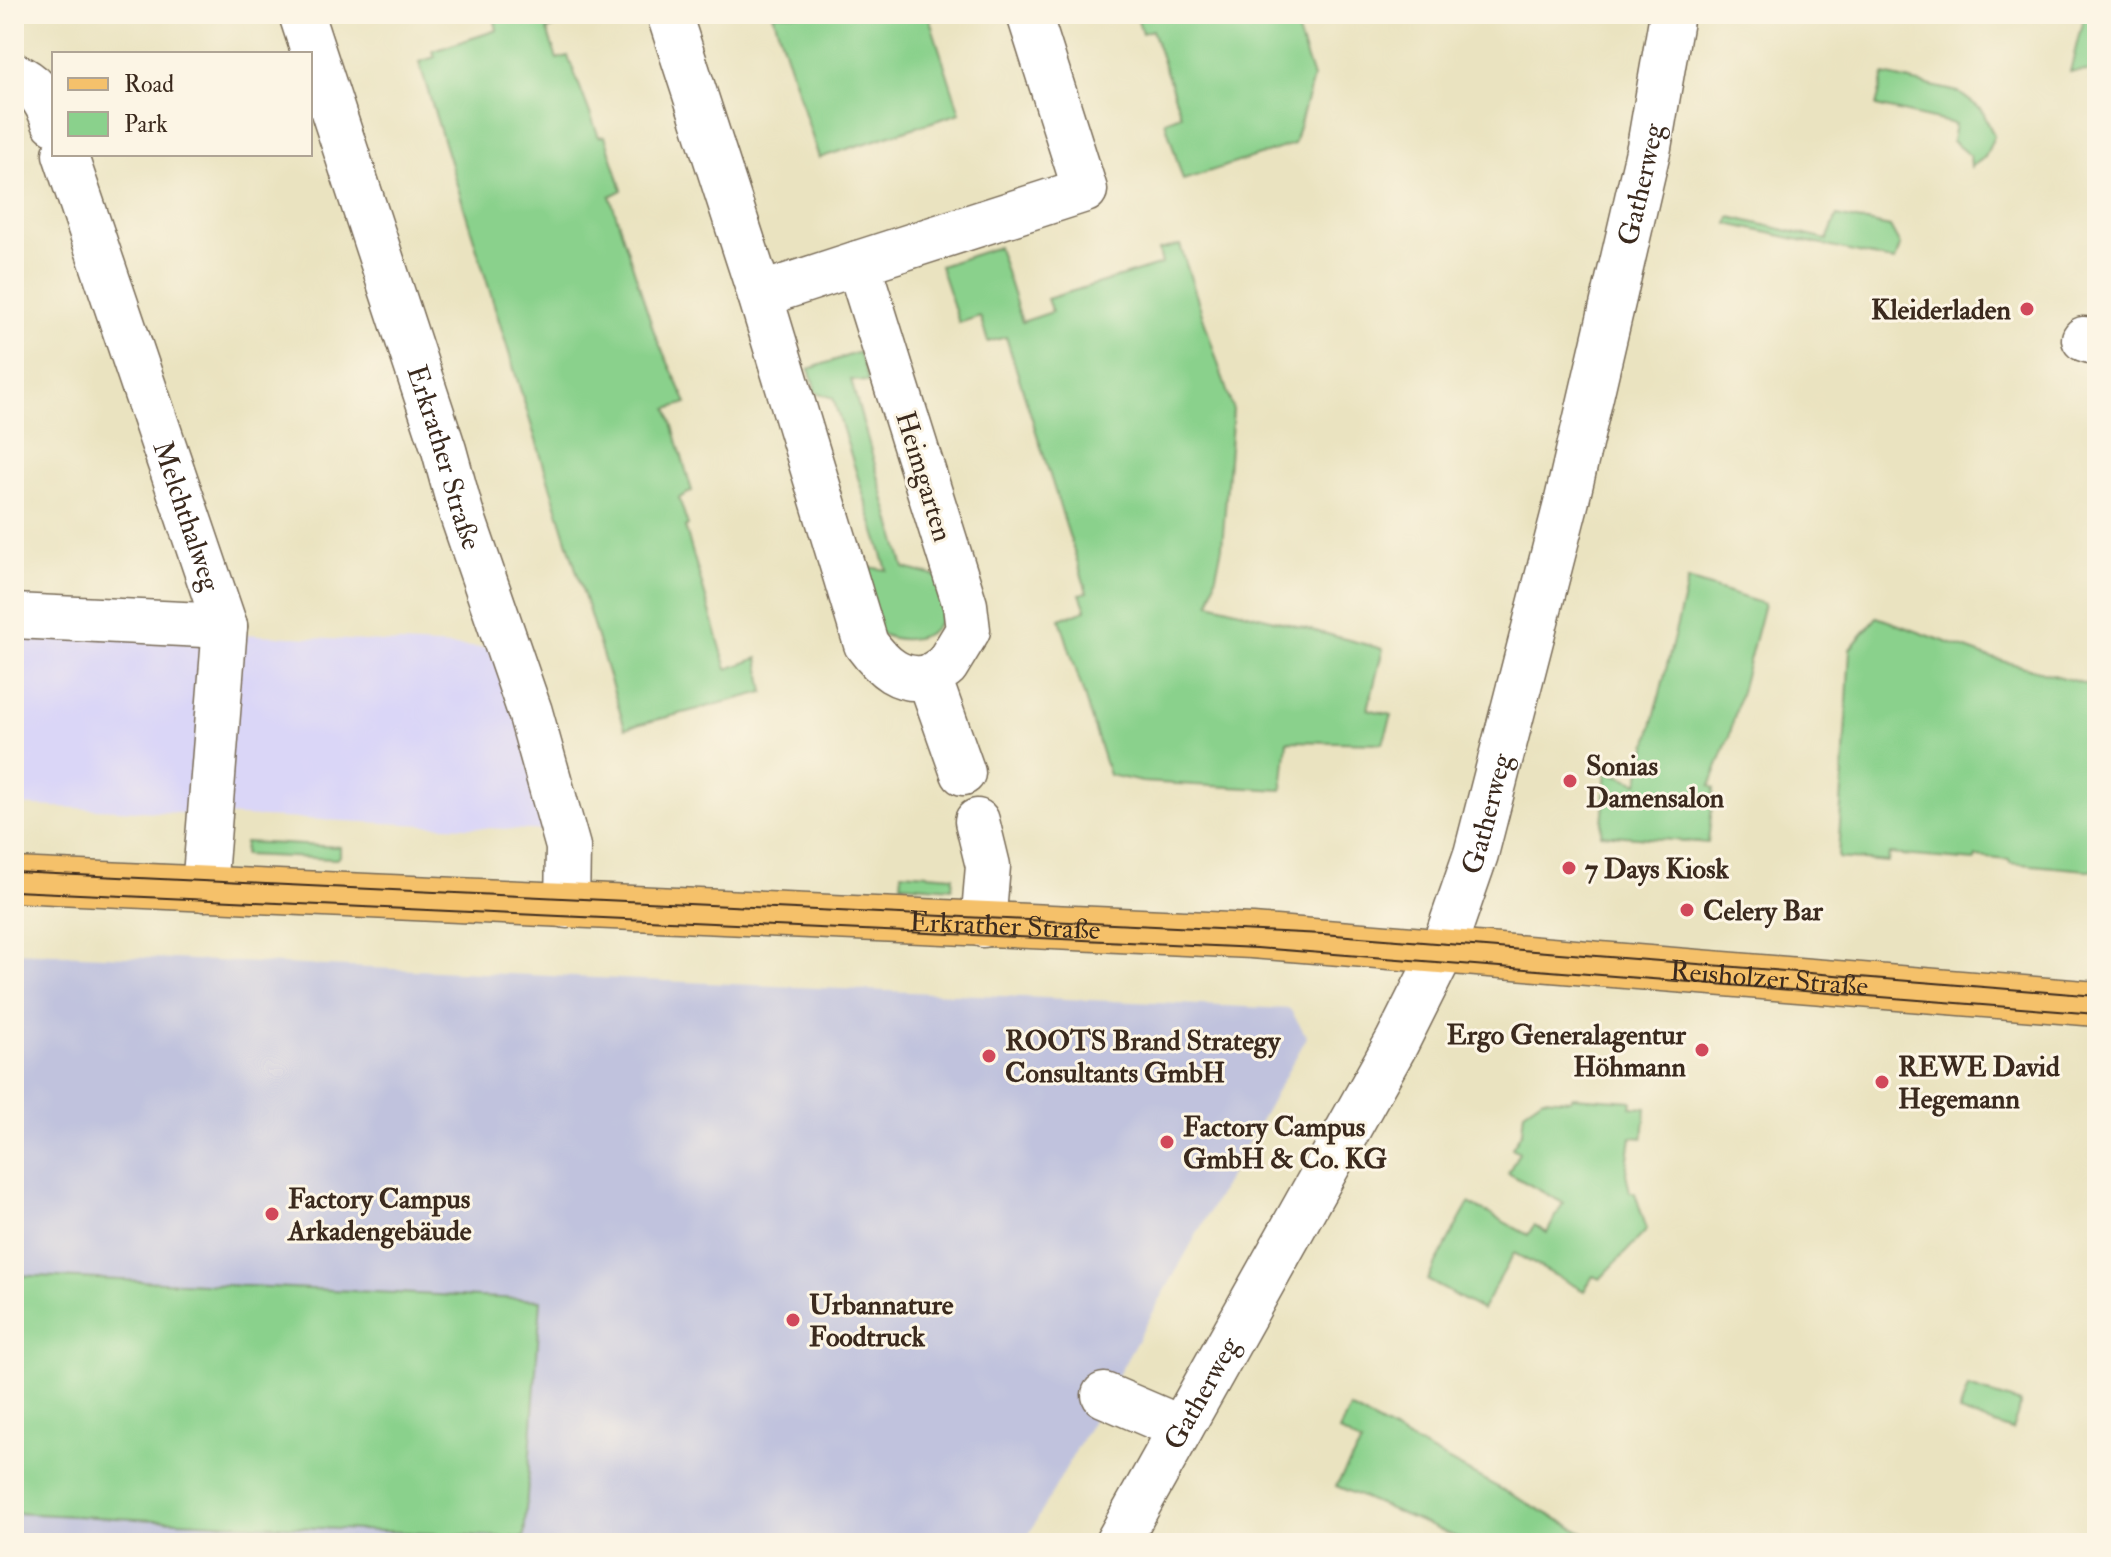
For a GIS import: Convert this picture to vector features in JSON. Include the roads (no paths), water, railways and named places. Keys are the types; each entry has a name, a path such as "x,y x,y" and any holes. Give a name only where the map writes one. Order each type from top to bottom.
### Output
{"main road":[{"name":"Erkrather Straße","path":"14,880 1252,936 1442,952"},
{"name":"Reisholzer Straße","path":"1442,952 2097,1004"}],"street":[{"name":"Erkrather Straße","path":"301,14 444,450 461,512 530,712 568,847 567,906"},
{"path":"669,14 760,295 866,644 880,663 894,673 914,680 929,677 963,773"},
{"path":"760,295 1085,190 1029,14"},
{"name":"Gatherweg","path":"1117,1543 1397,1042 1442,952 1476,854 1566,504 1649,147 1672,14"},
{"path":"22,80 49,107 52,116"},
{"name":"Melchthalweg","path":"66,156 225,626 204,889"},
{"name":"Heimgarten","path":"858,263 965,605 968,630 946,666 929,677"},
{"path":"14,616 225,626"},
{"path":"977,821 988,866 983,925"},
{"path":"1104,1395 1181,1428"}],"tram line":[{"path":"14,872 1323,934 2097,996"},
{"path":"14,891 1257,948 2097,1014"}],"place":[{"name":"Kleiderladen","path":"2027,309"},
{"name":"Sonias Damensalon","path":"1570,781"},
{"name":"7 Days Kiosk","path":"1569,868"},
{"name":"Celery Bar","path":"1687,910"},
{"name":"Ergo Generalagentur Höhmann","path":"1702,1050"},
{"name":"ROOTS Brand Strategy Consultants GmbH","path":"989,1056"},
{"name":"REWE David Hegemann","path":"1882,1082"},
{"name":"Factory Campus GmbH & Co. KG","path":"1167,1142"},
{"name":"Factory Campus Arkadengebäude","path":"272,1214"},
{"name":"Urbannature Foodtruck","path":"793,1320"}]}
